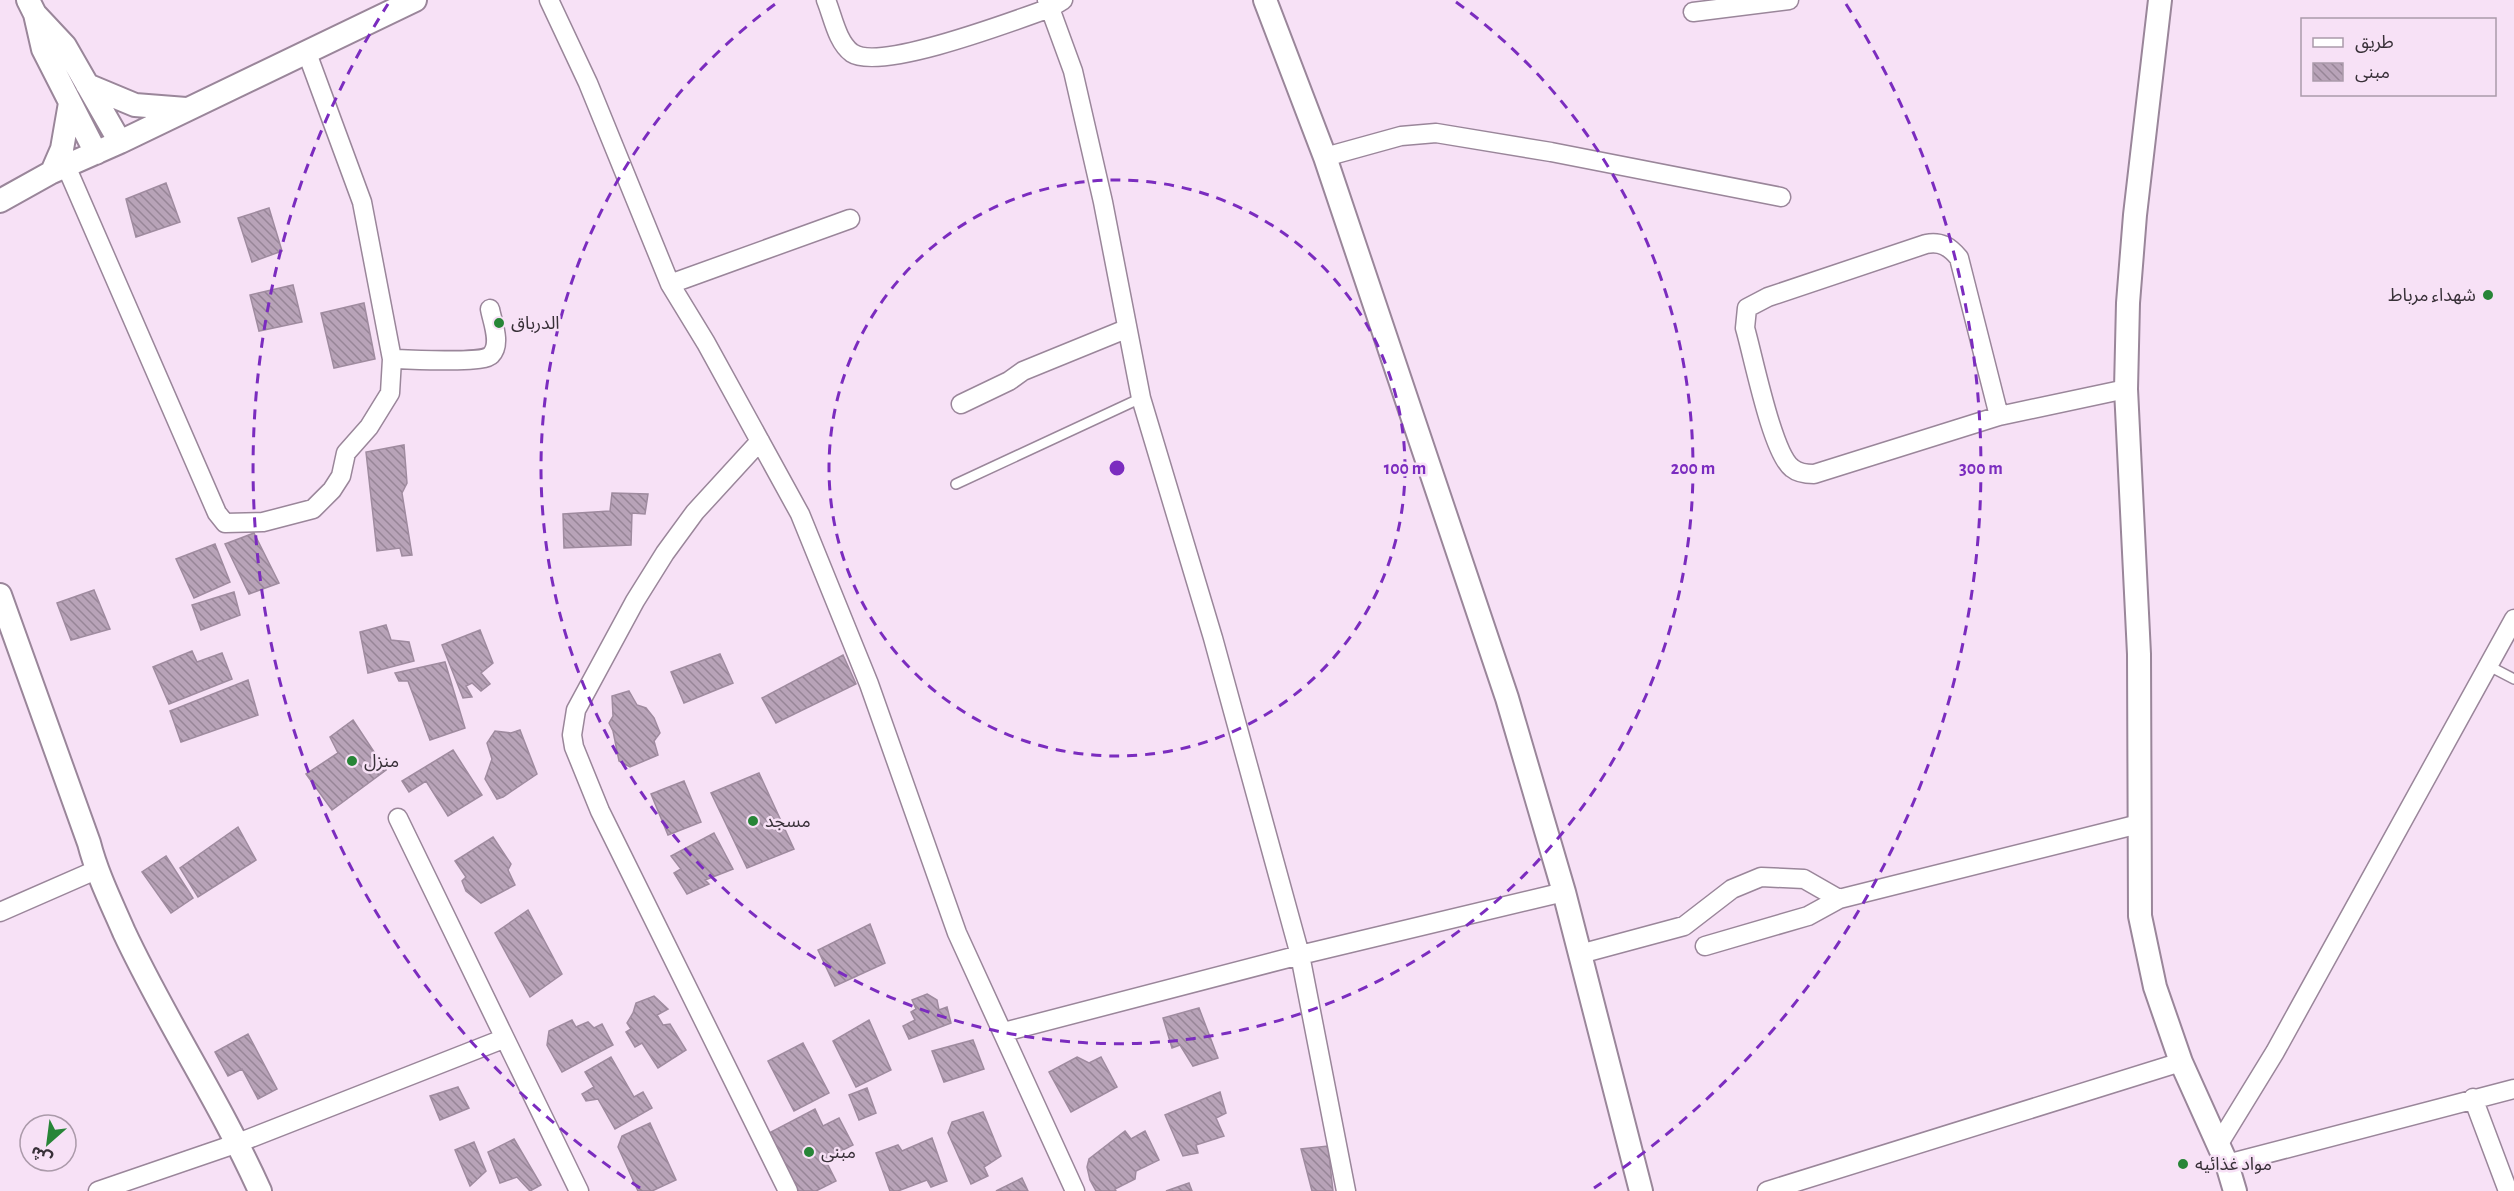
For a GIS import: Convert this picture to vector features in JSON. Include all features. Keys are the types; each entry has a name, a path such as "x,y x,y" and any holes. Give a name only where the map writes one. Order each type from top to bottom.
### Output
{"street":[{"path":"0,201 59,169 191,109 415,0"},
{"path":"549,0 588,83 670,284 706,343 800,514 869,684 957,933 1075,1191"},
{"path":"826,0 844,46 862,57 920,50 952,42 1053,2 1073,70 1103,202 1141,398 1213,638 1300,955 1346,1191"},
{"path":"1265,0 1325,157 1507,698 1564,892 1641,1191"},
{"path":"1693,12 1790,0"},
{"path":"2160,0 2132,248 2126,389 2139,654 2140,916 2155,987 2181,1062 2222,1155 2235,1191"},
{"path":"31,7 65,46 120,142"},
{"path":"31,7 43,49 96,153"},
{"path":"70,103 59,169 217,513 225,523 263,522 313,509 332,490 341,476 346,453 369,427 390,393 392,359 362,202 307,52"},
{"path":"87,85 135,105 191,109"},
{"path":"1325,157 1401,136 1436,133 1551,152 1781,197"},
{"path":"670,284 850,219"},
{"path":"1999,416 1959,258 1948,247 1935,242 1926,244 1768,297 1747,308 1745,328 1778,447 1792,468 1803,474 1814,474 1999,416 2126,389"},
{"path":"392,359 473,360 488,357 492,354 496,341 490,309"},
{"path":"961,404 1009,381 1023,371 1126,329"},
{"path":"760,441 694,512 665,553 635,601 576,710 572,735 574,747 600,811 788,1191"},
{"path":"0,595 89,843 96,870 141,968 238,1143 260,1191"},
{"path":"2222,1155 2275,1052 2488,666 2513,625"},
{"path":"398,818 503,1039 579,1191"},
{"path":"1705,946 1808,916 1839,899 2139,824"},
{"path":"0,912 96,870"},
{"path":"1580,954 1684,926 1732,889 1761,877 1804,879 1839,899"},
{"path":"1004,1032 1300,955 1564,892"},
{"path":"98,1191 238,1143 503,1039"},
{"path":"1767,1191 2181,1062"},
{"path":"2222,1155 2514,1089"},
{"path":"2473,1098 2508,1191"}],"lane":[{"path":"956,484 1141,398"},
{"path":"2488,666 2514,679"}],"building":[{"path":"166,183 180,222 136,237 126,199"},
{"path":"269,208 282,251 252,262 238,218"},
{"path":"293,285 302,322 259,331 250,295"},
{"path":"364,303 375,359 334,368 321,313"},
{"path":"404,445 407,483 402,493 412,555 402,556 400,548 377,551 366,452"},
{"path":"612,493 648,494 645,514 632,513 631,545 564,548 563,514 610,511"},
{"path":"254,533 279,583 249,594 225,544"},
{"path":"215,544 230,582 194,598 176,559"},
{"path":"94,590 110,629 71,640 57,603"},
{"path":"234,592 240,615 201,630 192,605"},
{"path":"386,625 391,640 409,642 414,661 368,673 360,632"},
{"path":"480,630 493,663 481,673 490,684 481,691 472,683 466,686 472,697 463,698 442,645"},
{"path":"192,651 197,662 222,653 232,679 169,704 153,667"},
{"path":"720,654 733,683 684,703 671,672"},
{"path":"843,655 856,684 776,723 762,698"},
{"name":"منزل","path":"445,662 465,728 430,740 408,681 399,681 395,673"},
{"path":"248,680 258,715 181,742 170,711"},
{"path":"629,691 637,705 646,708 654,718 660,733 654,741 658,755 630,767 619,761 613,731 609,723 613,716 612,696"},
{"name":"منزل","path":"353,720 386,770 332,810 306,774 338,753 330,737"},
{"path":"520,730 537,774 497,799 485,779 492,759 487,743 495,731 511,733"},
{"path":"453,750 482,795 448,816 426,781 409,792 402,781"},
{"name":"مسجد","path":"759,773 794,849 747,868 711,793"},
{"path":"684,781 701,822 668,835 651,794"},
{"path":"238,827 256,860 198,897 180,868"},
{"path":"714,833 733,869 705,880 709,884 687,894 674,873 681,869 671,856"},
{"path":"493,837 511,864 508,870 515,885 481,903 466,891 462,881 466,877 455,861"},
{"path":"166,856 193,898 171,913 142,872"},
{"path":"528,910 562,974 530,997 495,933"},
{"path":"870,924 885,963 835,986 818,950"},
{"path":"927,994 937,1000 939,1010 947,1007 951,1023 909,1039 903,1026 915,1020 911,1012 916,1009 912,1000"},
{"path":"654,996 668,1009 657,1015 663,1025 670,1024 686,1050 658,1068 642,1043 635,1047 626,1032 631,1029 627,1023 636,1003"},
{"path":"1199,1008 1218,1058 1193,1066 1180,1045 1172,1048 1163,1018"},
{"path":"572,1020 576,1027 588,1022 594,1028 602,1024 613,1045 562,1072 547,1045 549,1031"},
{"name":"مبنى","path":"869,1020 891,1070 856,1087 833,1041"},
{"path":"248,1034 277,1089 258,1099 242,1069 228,1076 215,1052"},
{"path":"973,1040 984,1069 944,1082 932,1051"},
{"name":"مبنى","path":"803,1043 829,1093 794,1111 768,1061"},
{"path":"611,1057 634,1097 643,1092 652,1108 615,1129 598,1099 586,1101 582,1094 594,1087 585,1072"},
{"path":"1077,1057 1089,1063 1101,1057 1117,1087 1071,1112 1049,1072"},
{"path":"458,1087 469,1108 440,1120 430,1096"},
{"name":"مبنى","path":"867,1088 876,1113 859,1120 849,1095"},
{"path":"1220,1092 1226,1113 1216,1118 1224,1136 1196,1145 1198,1153 1183,1156 1165,1115"},
{"name":"مبنى","path":"815,1109 823,1126 839,1118 853,1145 825,1159 836,1181 816,1191 798,1191 769,1133"},
{"path":"983,1112 1001,1156 984,1167 988,1176 971,1184 948,1133 952,1122"},
{"path":"650,1123 676,1180 652,1191 638,1191 618,1147 622,1136"},
{"path":"1125,1131 1131,1139 1145,1131 1159,1160 1136,1171 1135,1179 1115,1189 1116,1191 1096,1191 1087,1167 1089,1159"},
{"name":"مبنى","path":"932,1138 947,1181 931,1187 927,1180 898,1191 890,1191 876,1153 898,1145 902,1151"},
{"path":"514,1139 541,1185 530,1191 517,1177 500,1183 488,1152"},
{"path":"474,1142 486,1171 470,1186 455,1150"},
{"path":"1328,1146 1333,1191 1312,1191 1301,1149"},
{"path":"1022,1178 1028,1191 996,1191"},
{"path":"1189,1183 1192,1191 1166,1191"}],"place":[{"name":"شهداء مرباط","path":"2488,295"},
{"name":"الدرباق","path":"499,323"},
{"name":"منزل","path":"352,761"},
{"name":"مسجد","path":"753,821"},
{"name":"مبنى","path":"809,1152"},
{"name":"مواد غذائيه","path":"2183,1164"}]}
